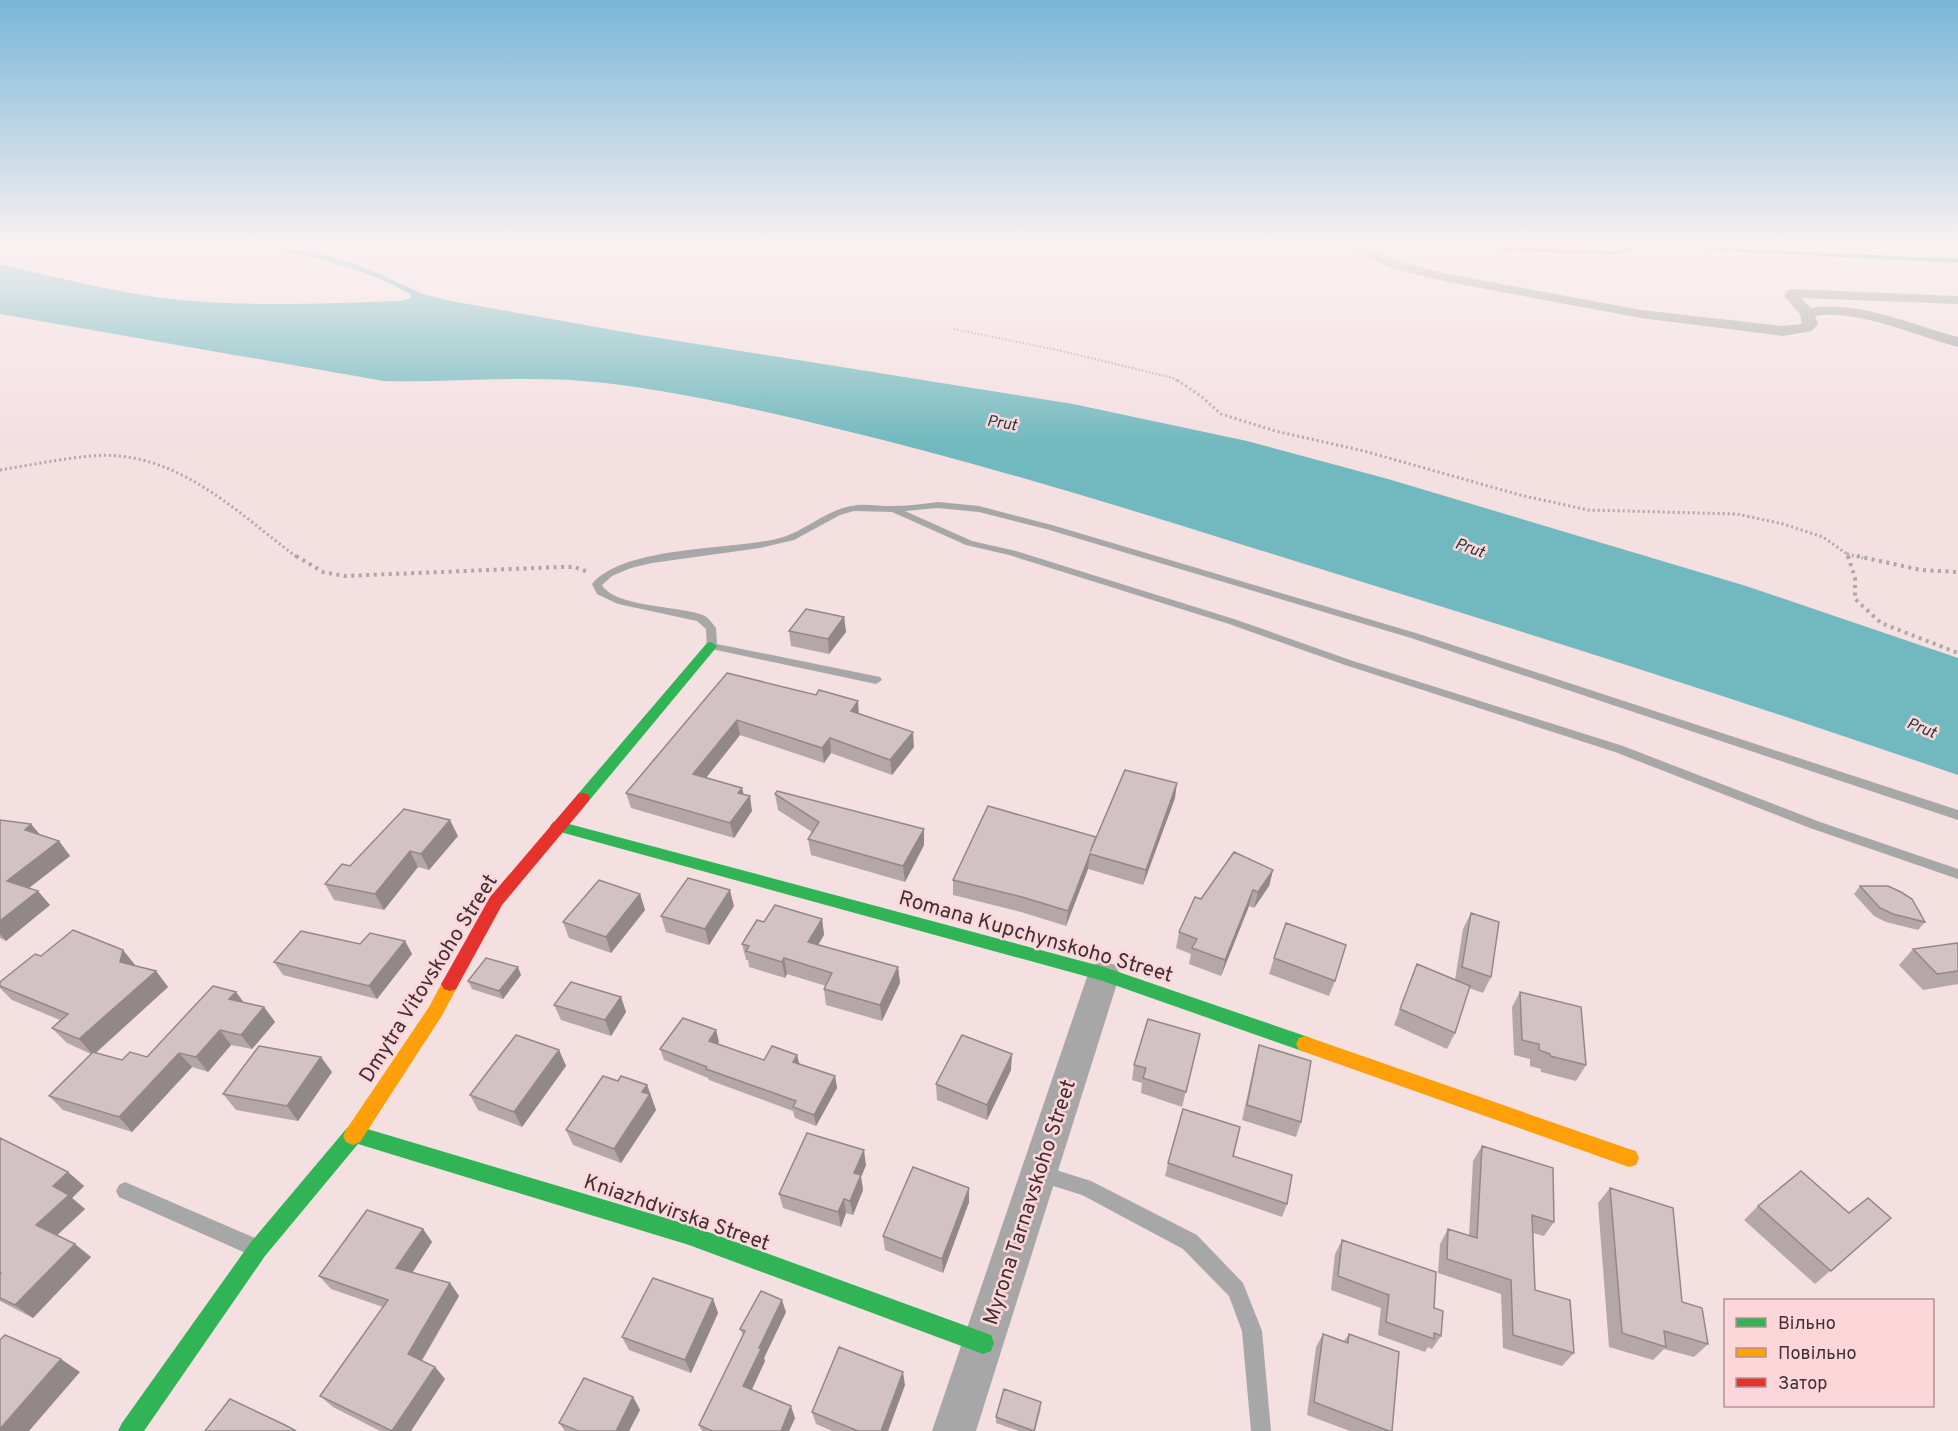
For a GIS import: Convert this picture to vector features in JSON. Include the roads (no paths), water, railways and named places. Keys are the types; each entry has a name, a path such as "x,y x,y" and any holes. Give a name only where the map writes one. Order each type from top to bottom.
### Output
{"street":[{"path":"1618,310 1783,331 1807,328 1810,324 1804,310"},
{"path":"1807,313 1829,311 1856,315 1958,342"},
{"name":"Dmytra Vitovskoho Street","path":"130,1431 258,1249 354,1134 435,1012 496,901 711,646"},
{"name":"Romana Kupchynskoho Street","path":"558,826 1104,974 1629,1158"},
{"name":"Myrona Tarnavskoho Street","path":"954,1431 1104,974"},
{"name":"Kniazhdvirska Street","path":"354,1134 689,1235 983,1343"}],"lane":[{"path":"876,680 711,646 711,628 701,618 622,602 601,592 597,584 601,578 613,570 638,561 763,545 791,538 837,513 853,508 895,509 938,505 979,509 1049,527 1415,636 1958,815"},
{"path":"895,509 969,543 1012,553 1233,622 1349,663 1619,749 1815,825 1958,873"},
{"path":"1039,1174 1085,1187 1190,1242 1236,1290 1252,1331 1261,1431"},
{"path":"125,1191 258,1249"}],"water":[{"name":"Prut","path":"0,310 500,310 641,335 1073,404 1247,441 1388,479 1746,586 1958,658 1958,775 1600,656 1138,512 985,467 802,420 690,396 577,380 384,381 0,314"}]}
